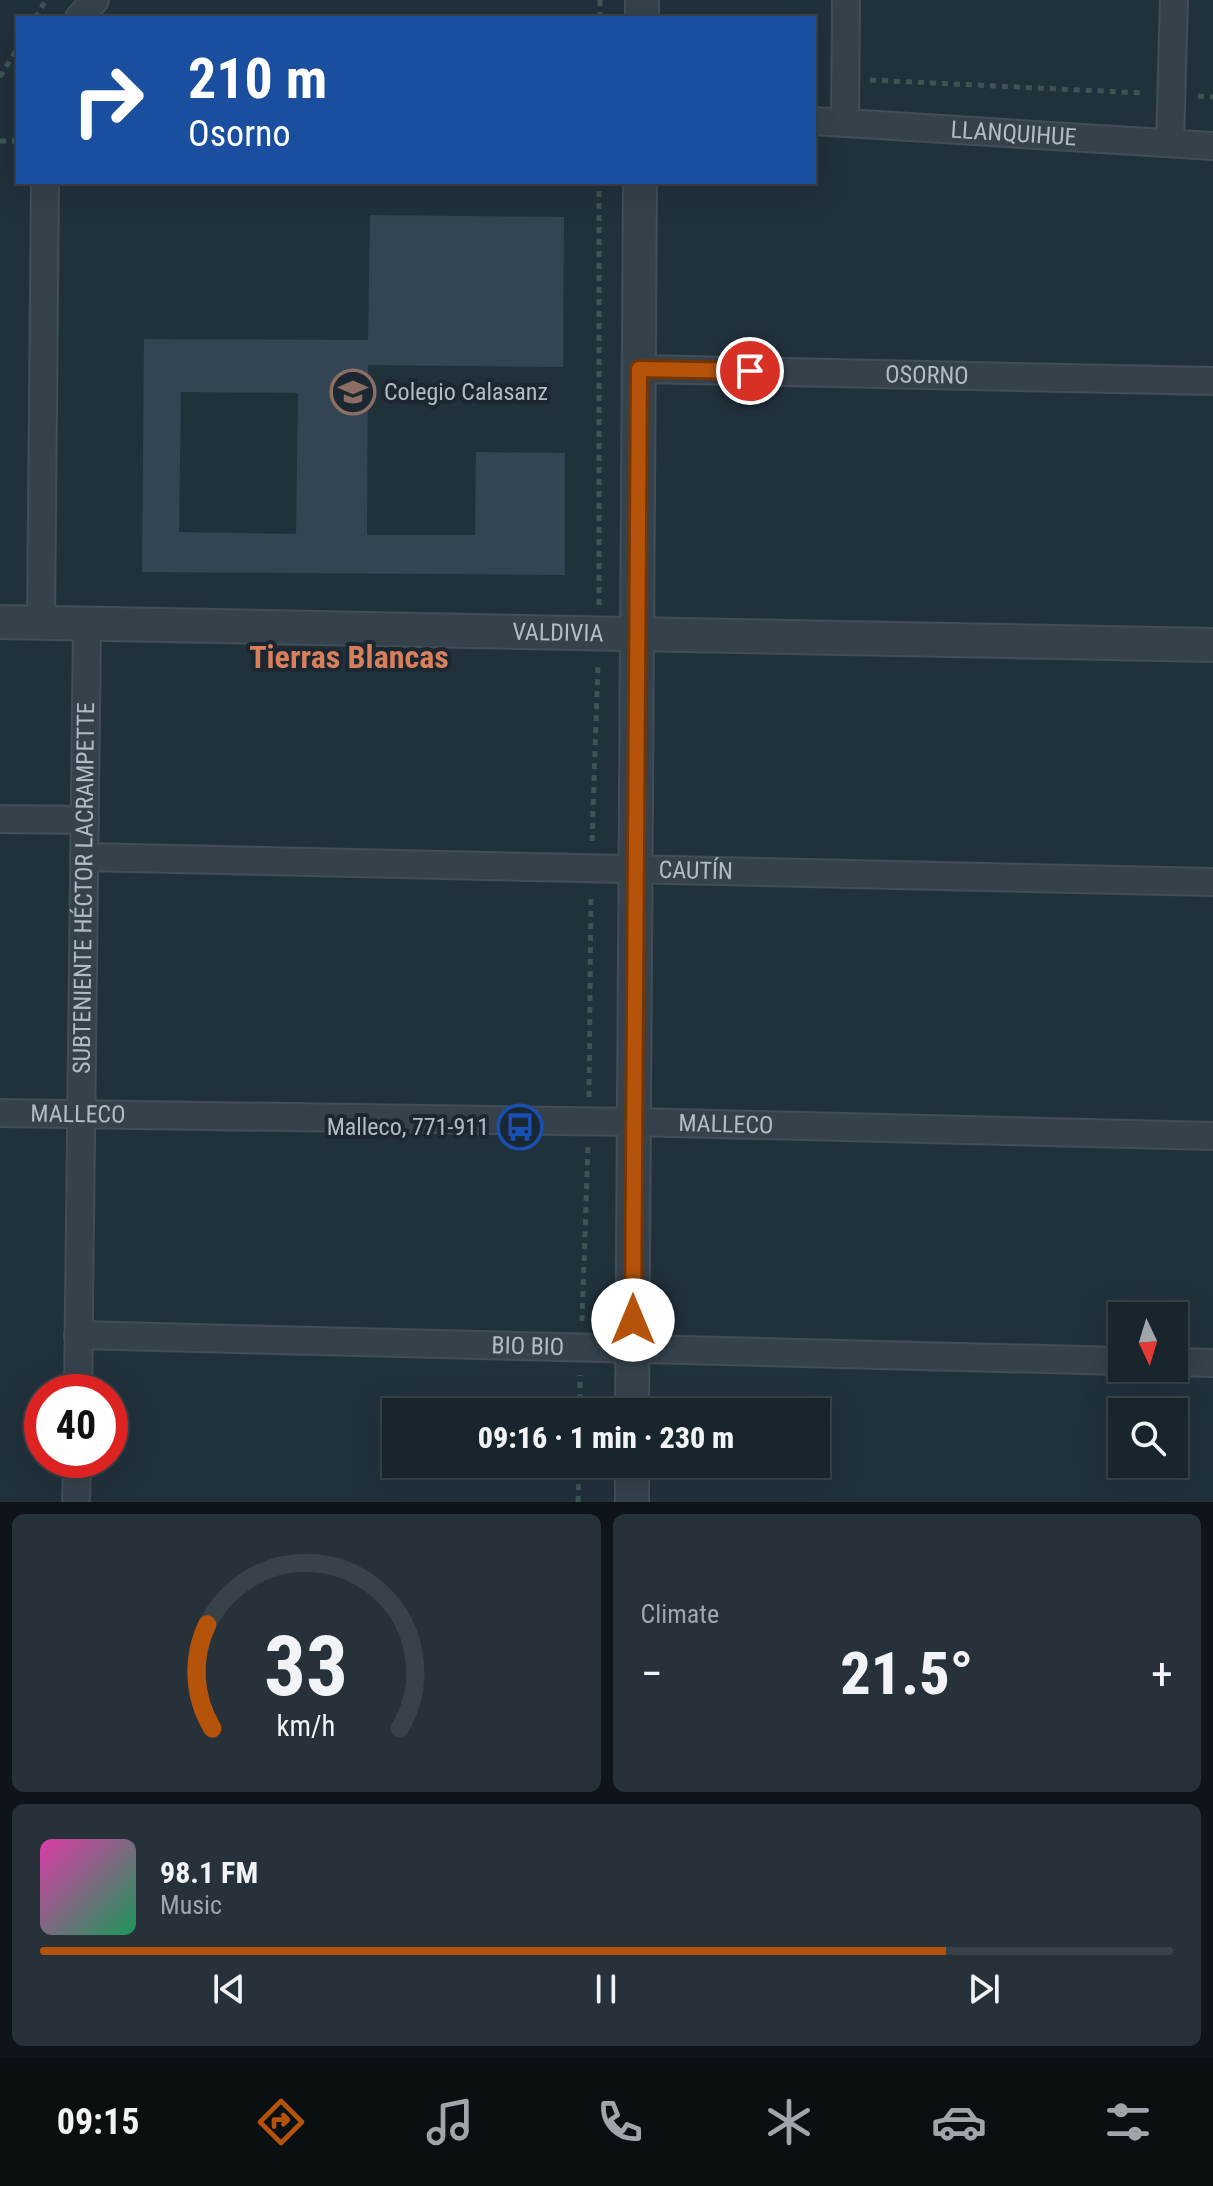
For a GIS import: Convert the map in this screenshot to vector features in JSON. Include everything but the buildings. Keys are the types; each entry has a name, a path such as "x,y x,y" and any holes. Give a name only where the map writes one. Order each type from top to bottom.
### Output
{"street":[{"path":"81,16 95,0"},
{"path":"845,123 846,0"},
{"path":"1170,143 1174,0"},
{"name":"LLANQUIHUE","path":"816,121 1213,146"},
{"path":"41,623 45,184"},
{"path":"632,1398 640,184"},
{"name":"OSORNO","path":"639,369 1213,381"},
{"name":"VALDIVIA","path":"0,622 1213,645"},
{"name":"SUBTENIENTE HÉCTOR LACRAMPETTE","path":"78,1374 87,624"},
{"path":"0,819 85,820"},
{"name":"CAUTÍN","path":"84,857 1213,882"},
{"name":"MALLECO","path":"0,1113 589,1121 1213,1136"},
{"name":"BIO BIO","path":"78,1335 1108,1361"},
{"path":"1188,1362 1213,1363"},
{"path":"76,1502 77,1478"},
{"path":"632,1478 632,1502"}],"path":[{"path":"0,77 16,50"},
{"path":"846,79 1213,97"},
{"path":"580,1398 599,633 599,184"},
{"path":"578,1502 579,1478"}],"place":[{"name":"Colegio Calasanz","path":"353,392"},
{"name":"Malleco, 771-911","path":"520,1127"}],"district":[{"name":"Tierras Blancas","path":"349,657"}],"route":[{"path":"633,1320 639,369 750,371"}]}
